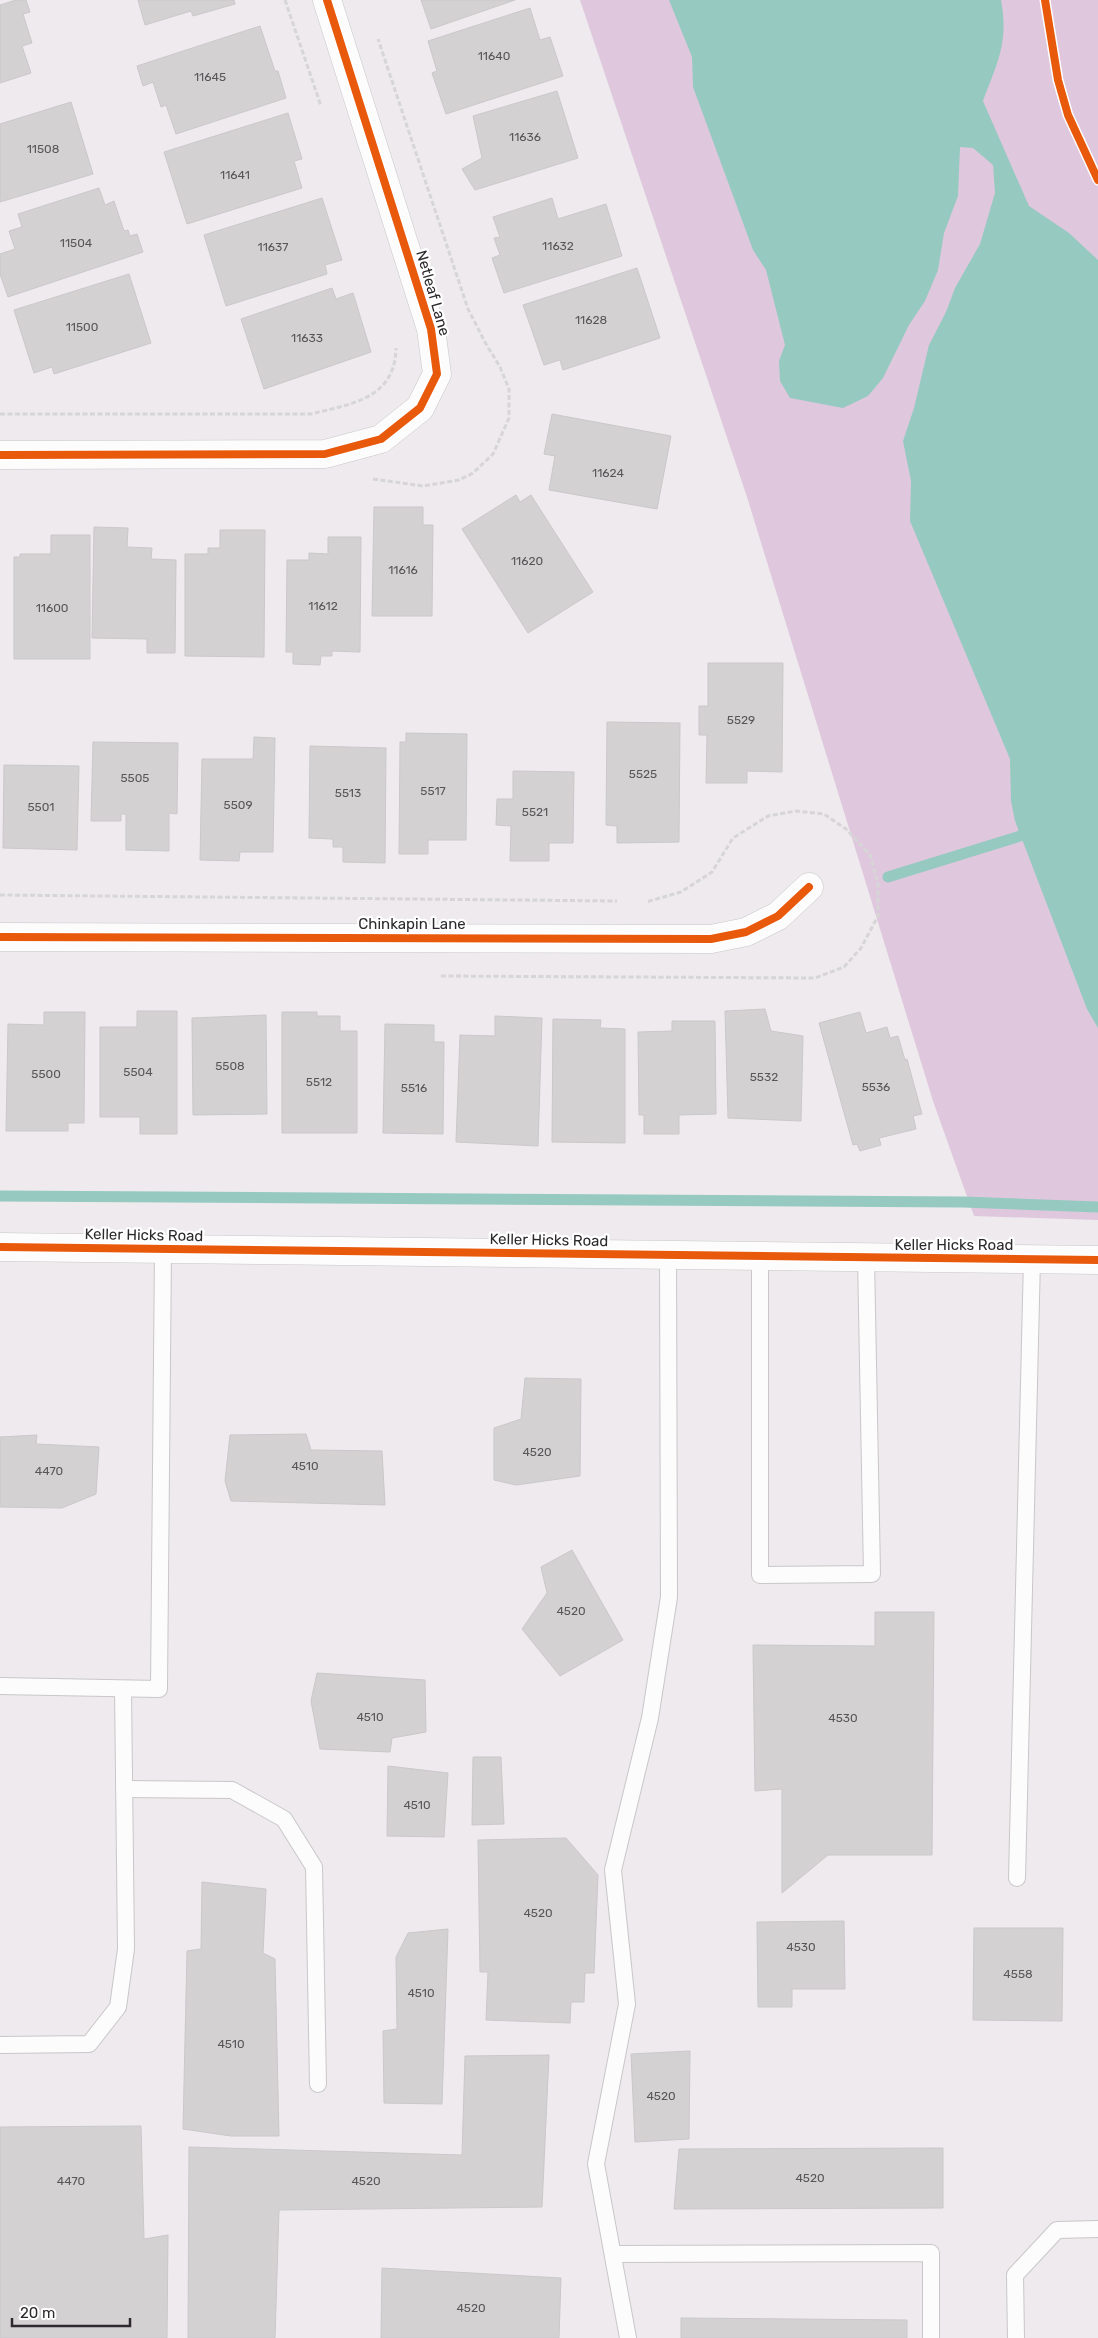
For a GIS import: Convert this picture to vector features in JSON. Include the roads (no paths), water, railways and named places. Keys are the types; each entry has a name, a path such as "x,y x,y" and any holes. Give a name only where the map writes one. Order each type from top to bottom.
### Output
{"street":[{"name":"Netleaf Lane","path":"0,455 324,454 381,439 420,408 437,374 431,329 327,0"},
{"name":"Chinkapin Lane","path":"0,937 711,939 746,932 778,916 809,887"},
{"name":"Keller Hicks Road","path":"0,1248 1098,1260"}],"lane":[{"path":"0,1686 159,1689 163,1250"},
{"path":"628,2338 596,2164 627,2004 613,1870 650,1718 669,1597 668,1255"},
{"path":"760,1257 760,1575 872,1574 866,1258"},
{"path":"1017,1878 1032,1259"},
{"path":"0,2045 89,2044 118,2008 126,1949 123,1689"},
{"path":"124,1789 232,1790 284,1819 314,1867 318,2084"},
{"path":"1016,2338 1016,2275 1057,2230 1098,2229"},
{"path":"613,2254 931,2252 931,2338"}],"waterway":[{"path":"888,877 1033,832"},
{"path":"0,1196 963,1202 1098,1207"}]}
